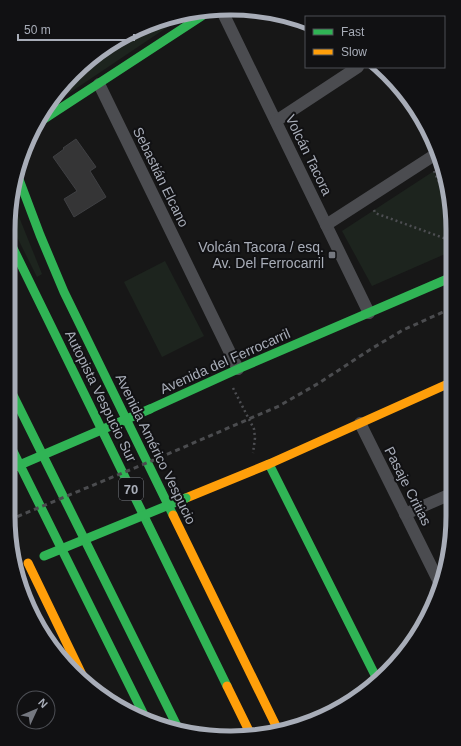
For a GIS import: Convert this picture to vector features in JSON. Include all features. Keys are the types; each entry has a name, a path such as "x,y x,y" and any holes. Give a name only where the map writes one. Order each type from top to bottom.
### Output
{"main road":[{"path":"48,117 99,84 190,19"},
{"name":"Avenida Américo Vespucio","path":"20,183 67,299 276,726"},
{"name":"Autopista Vespucio Sur","path":"15,252 249,730"},
{"name":"Avenida del Ferrocarril","path":"15,467 446,280"},
{"path":"79,669 25,564 269,464 446,385"},
{"path":"15,399 176,724"},
{"path":"15,455 143,713"},
{"path":"269,464 375,676"}],"street":[{"name":"Volcán Tacora","path":"224,15 369,313"},
{"path":"276,121 356,68"},
{"name":"Sebastián Elcano","path":"99,84 238,370"},
{"path":"326,225 432,156"},
{"name":"Pasaje Critias","path":"360,423 437,578"},
{"path":"405,514 446,496"}],"path":[{"path":"432,156 440,177"},
{"path":"375,213 446,239"},
{"path":"226,375 250,419 256,434 253,470"}],"shaded area":[{"path":"175,22 60,100 68,88 88,68 111,51 148,31"},
{"path":"434,171 442,191 446,216 446,254 372,286 342,231"},
{"path":"16,209 42,274 37,277 15,233"},
{"path":"165,261 204,336 162,357 124,282"}],"building":[{"path":"76,139 96,167 90,171 106,197 74,217 64,199 77,191 53,157"}],"railway":[{"path":"15,518 279,406 319,383 403,330 446,311"}],"traffic: fast":[{"path":"48,117 200,17"},
{"path":"20,183 64,292 173,515"},
{"path":"15,252 227,686"},
{"path":"150,409 238,369 446,280"},
{"path":"15,399 176,724"},
{"path":"15,467 150,409"},
{"path":"15,455 143,713"},
{"path":"269,464 375,676"},
{"path":"44,556 186,498"}],"traffic: slow":[{"path":"186,498 269,464 446,385"},
{"path":"173,515 276,726"},
{"path":"28,563 79,669"},
{"path":"227,686 249,730"}],"place":[{"name":"Volcán Tacora / esq. Av. Del Ferrocarril","path":"332,255"}]}
